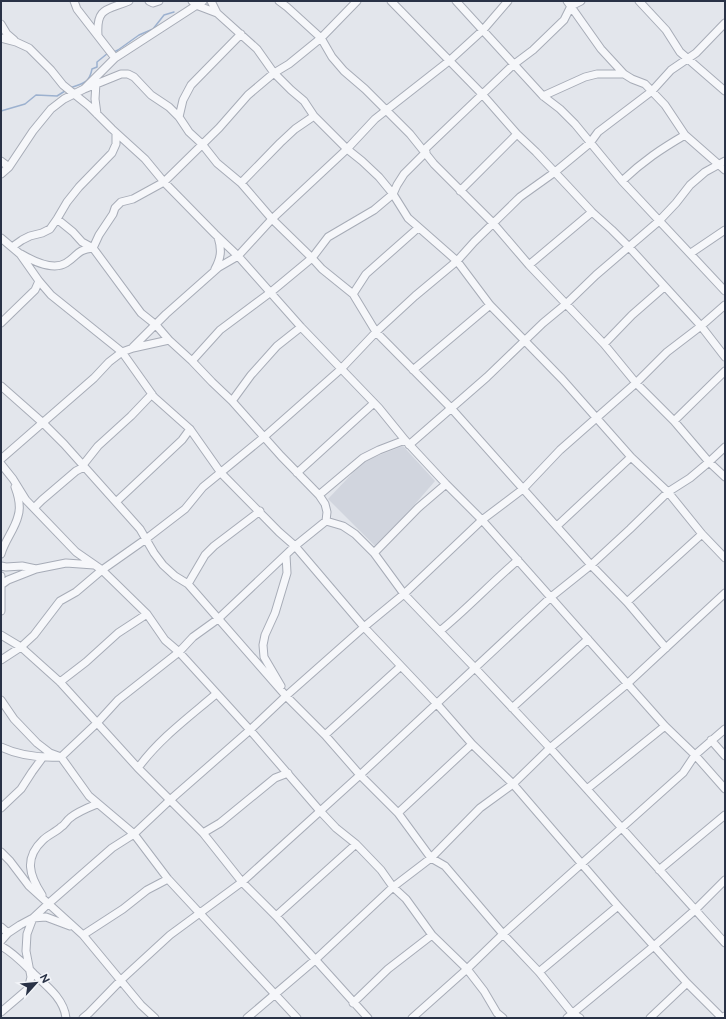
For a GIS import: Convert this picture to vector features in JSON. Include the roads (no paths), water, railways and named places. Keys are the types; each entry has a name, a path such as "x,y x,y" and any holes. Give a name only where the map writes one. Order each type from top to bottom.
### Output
{"street":[{"path":"74,1 77,9 115,58"},
{"path":"98,35 97,25 102,14 110,7 129,1"},
{"path":"149,1 153,3 159,1"},
{"path":"84,89 115,58 194,3 203,1"},
{"path":"211,1 217,13"},
{"path":"279,1 288,4 321,38 332,57 340,66 410,134 434,164 493,224 530,266 604,344 636,382 674,420 709,462 725,477"},
{"path":"20,254 38,262 54,266 66,264 83,250 93,248 115,208 121,202 133,199 164,182 219,128 248,95 274,73 289,64 321,38 357,1"},
{"path":"391,1 482,94 517,134 536,152 592,212 629,247 701,326 725,357"},
{"path":"456,1 513,65 543,96 560,109 575,124 622,180 725,291"},
{"path":"133,348 214,272 238,256 272,219 347,149 374,120 449,61 483,30 508,1"},
{"path":"569,4 581,1"},
{"path":"639,1 666,30 680,52 725,91"},
{"path":"194,3 217,13 241,34 256,49 274,73 290,90 304,101 314,116 347,149 362,160 379,177 393,194 408,218 457,261 490,305 596,417 631,457 668,492 702,534 725,558"},
{"path":"192,361 220,330 271,292 312,258 328,237 374,210 393,194 404,174 425,151 482,94 513,65 533,50 564,20 569,4"},
{"path":"569,4 601,49 624,74 645,84 669,110 685,135 721,163 725,170"},
{"path":"1,660 21,647 34,635 60,601 76,592 102,570 185,509 203,487 264,437 341,369 376,332 415,296 457,261 474,242 520,197 555,172 590,143 598,132 652,92 672,70 696,53 725,23"},
{"path":"1,24 7,34 16,42"},
{"path":"179,117 183,100 191,85 241,34"},
{"path":"1,38 16,42 29,48 51,70 63,85 89,106 145,159 164,182 238,256 301,327 374,403 407,442 482,520 627,684 665,726 695,755 725,789"},
{"path":"1,174 9,167 33,131 51,109 64,99 121,74 128,74 134,77 151,96 169,107 179,117 189,132 202,144 217,163 241,183 272,219 322,269 353,294 376,332 451,408 591,565 627,602 666,648"},
{"path":"543,96 585,77 597,74 624,74"},
{"path":"96,77 95,99 97,114"},
{"path":"241,183 295,129 314,116"},
{"path":"12,247 30,236 50,229 67,202 79,187 112,153 116,144 116,133"},
{"path":"460,191 517,134"},
{"path":"622,180 640,164 685,135"},
{"path":"1,161 9,167"},
{"path":"319,495 363,458 379,450 407,442 451,408 487,377 596,275 659,221 690,185 705,172 721,163"},
{"path":"530,266 592,212"},
{"path":"1,747 30,756 61,757 97,723 118,700 179,652 193,637 218,619 295,546 326,521 327,512 325,504 319,495 297,473 232,401 169,340 156,325 141,313 93,248 82,242 73,232 57,220"},
{"path":"353,294 366,274 418,228"},
{"path":"691,253 725,230"},
{"path":"214,272 220,259 221,248 218,237"},
{"path":"2,240 20,254 51,295 122,352 152,394 190,430 221,472 279,532 295,546 364,627 437,704 472,744 513,784 618,906 687,983 722,1018 725,1016"},
{"path":"1,323 35,290 39,281"},
{"path":"604,344 632,315 664,287"},
{"path":"412,370 490,305"},
{"path":"1,941 8,933 33,918 112,848 134,834 286,696 404,594 482,520 523,489 560,450 667,352 701,326 725,305"},
{"path":"232,401 251,375 277,346 301,327"},
{"path":"1,459 122,352 169,340"},
{"path":"674,420 725,371"},
{"path":"1,386 43,423 84,466 140,529 154,554 163,565 175,576 188,584 286,696 325,735 360,775 398,813 431,858 444,866 503,934 539,972 570,1016 580,1018"},
{"path":"34,508 76,471 84,466 98,446 131,416 152,394"},
{"path":"297,473 374,403"},
{"path":"116,502 182,440 190,430"},
{"path":"83,1018 121,980 170,935 242,882 437,704 474,667 551,597 591,565 668,492 690,478 725,447"},
{"path":"557,526 631,457"},
{"path":"1,464 13,479 26,500 76,552 102,570 147,614 165,640 179,652 250,730 270,754 288,772 320,811 336,828 356,844 381,870 393,887 406,899 432,935 467,969 484,991 497,1013 503,1018"},
{"path":"1,554 4,544 14,528 19,514 18,496 13,479"},
{"path":"374,553 418,508 446,484"},
{"path":"188,584 205,555 214,546 260,511"},
{"path":"326,521 343,526 355,534 374,553 404,594 550,748 725,943"},
{"path":"627,602 702,534"},
{"path":"286,555 287,573 275,613 265,635 263,645 264,657 286,696"},
{"path":"440,631 462,612 486,587 518,560"},
{"path":"1,584 36,568 66,563 94,565"},
{"path":"1,566 36,568"},
{"path":"1,576 1,611"},
{"path":"247,1018 315,960 393,887 431,858 480,808 513,784 550,748 627,684 725,593"},
{"path":"60,682 86,662 118,633 147,614"},
{"path":"1,635 21,647 60,682 138,768 203,833 242,882 276,916 368,1018"},
{"path":"512,708 588,639"},
{"path":"325,735 401,666"},
{"path":"138,768 158,744 216,694"},
{"path":"1,700 14,719 37,743 50,753 61,757 89,796 134,834 168,879 297,1018"},
{"path":"586,789 665,726"},
{"path":"412,1018 467,969 503,934 683,773 695,755 725,729"},
{"path":"711,740 725,756"},
{"path":"398,813 472,744"},
{"path":"1,808 20,789 43,757"},
{"path":"203,833 220,823 275,778 288,772"},
{"path":"48,904 38,889 31,874 30,860 35,850 44,839 63,826 69,819 83,809 97,804"},
{"path":"660,870 725,815"},
{"path":"276,916 356,844"},
{"path":"1,852 10,861 29,886 83,935 141,1005 155,1018"},
{"path":"83,935 123,909 147,890 168,879"},
{"path":"570,1016 654,946 695,910 725,880"},
{"path":"539,972 618,906"},
{"path":"33,918 46,917 75,928"},
{"path":"1,1012 28,989 31,977 26,951 27,934 33,918"},
{"path":"1,927 8,933"},
{"path":"353,1003 388,969 432,935"},
{"path":"1,946 28,967 50,988 66,1013 66,1018"},
{"path":"650,1018 687,983"},
{"path":"491,1018 497,1013"}],"waterway":[{"path":"114,52 139,35 153,29 164,15 174,12"},
{"path":"70,88 85,82 89,78 92,69 97,67 97,62 108,53"},
{"path":"1,111 25,104 36,95 57,96 65,91"}]}
